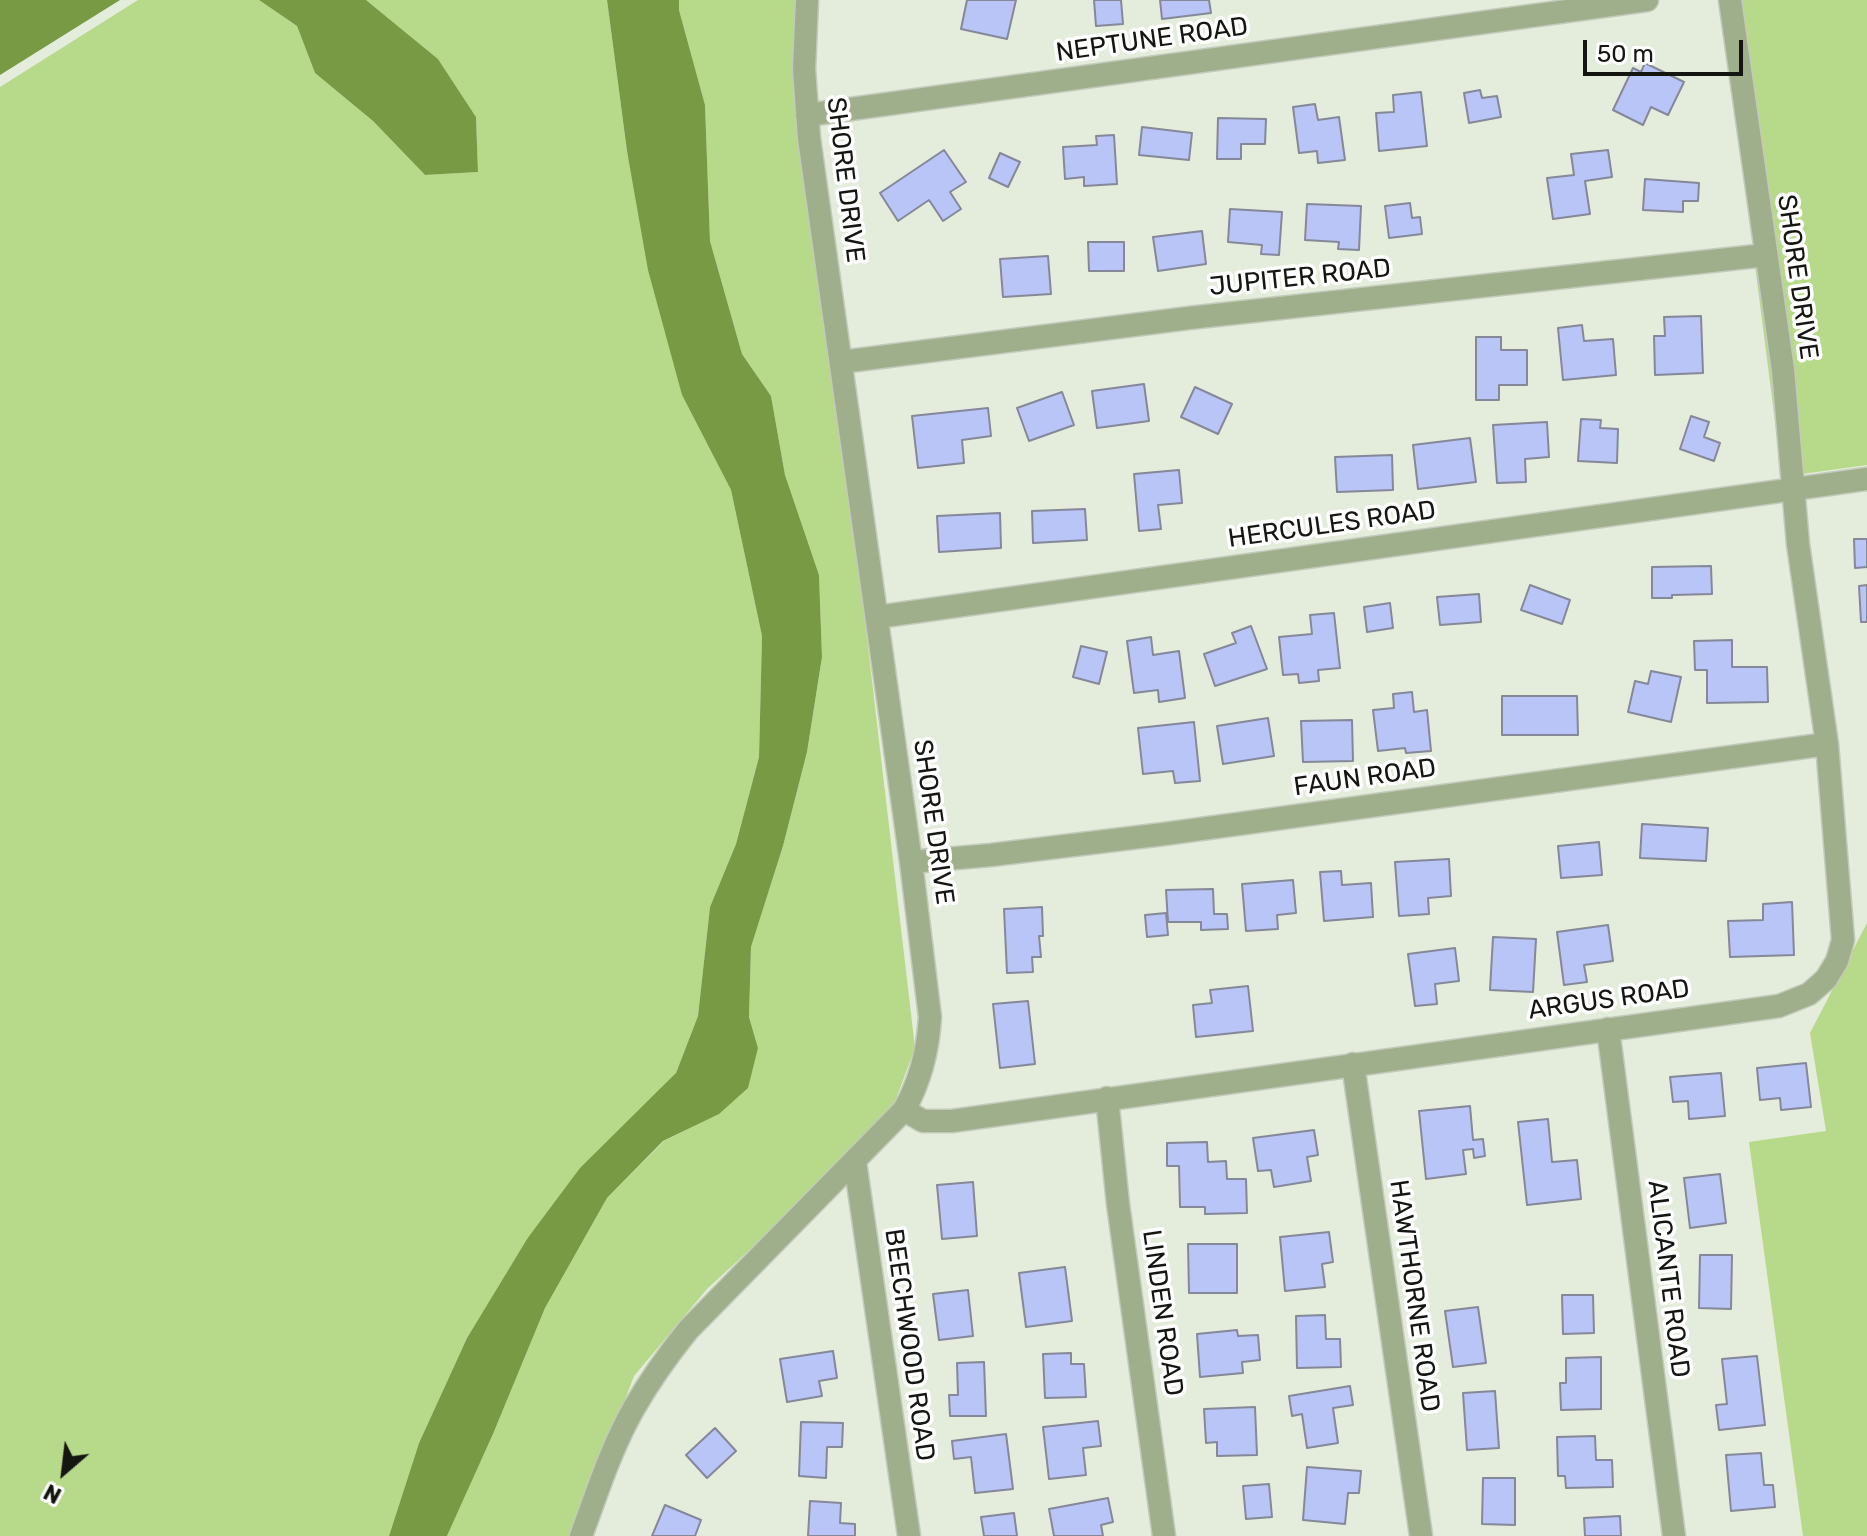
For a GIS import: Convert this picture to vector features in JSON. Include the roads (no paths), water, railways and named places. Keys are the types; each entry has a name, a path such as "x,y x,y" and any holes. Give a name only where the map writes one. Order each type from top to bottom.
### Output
{"street":[{"name":"SHORE DRIVE","path":"581,1536 611,1454 632,1410 658,1369 688,1330 904,1110 922,1071 929,1039 930,1017 911,862 807,115 804,69 807,0"},
{"name":"NEPTUNE ROAD","path":"807,115 1647,0"},
{"name":"SHORE DRIVE","path":"1730,0 1783,370 1794,490"},
{"name":"JUPITER ROAD","path":"841,362 1189,318 1766,255"},
{"path":"1794,490 1867,479"},
{"name":"HERCULES ROAD","path":"877,617 1794,490"},
{"name":"ARGUS ROAD","path":"904,1110 923,1121 952,1121 1779,1006 1809,994 1826,979 1837,961 1843,940 1827,744 1798,544 1794,490"},
{"name":"FAUN ROAD","path":"911,862 1194,830 1827,744"},
{"name":"ALICANTE ROAD","path":"1608,1029 1674,1536"},
{"name":"HAWTHORNE ROAD","path":"1353,1064 1421,1536"},
{"name":"LINDEN ROAD","path":"1107,1098 1118,1204 1164,1536"},
{"name":"BEECHWOOD ROAD","path":"855,1162 909,1536"}]}
